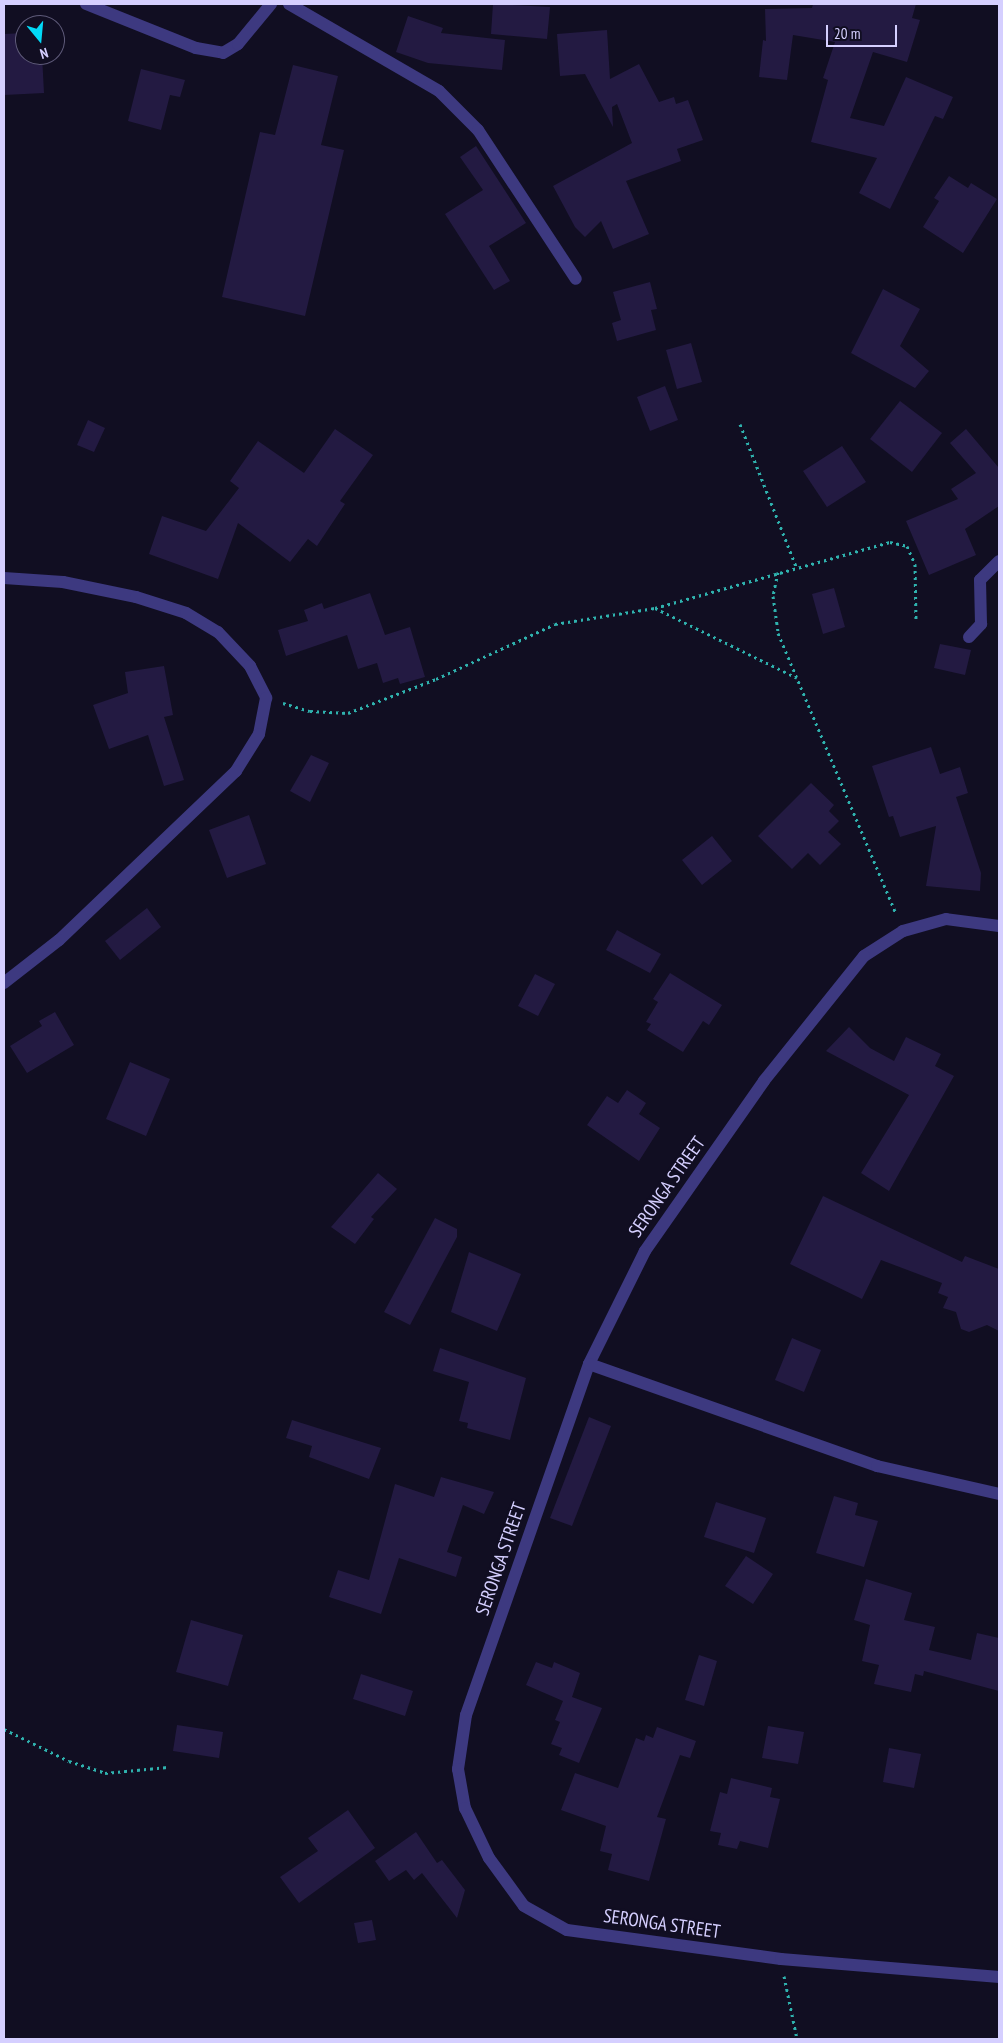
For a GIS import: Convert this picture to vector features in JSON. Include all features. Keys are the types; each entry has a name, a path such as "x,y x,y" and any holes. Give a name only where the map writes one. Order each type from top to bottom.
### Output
{"street":[{"path":"86,4 196,48 223,53 238,44 271,4"},
{"path":"289,4 439,90 478,130 576,279"},
{"path":"969,638 981,624 980,580 999,561"},
{"path":"4,578 64,582 136,597 186,613 218,632 250,666 266,698 259,734 236,771 59,940 4,983"},
{"name":"SERONGA STREET","path":"999,926 946,919 903,931 864,956 764,1081 645,1251 589,1364 466,1714 458,1769 465,1808 489,1858 524,1906 567,1930 780,1959 999,1977"},
{"path":"589,1364 877,1466 999,1494"}],"path":[{"path":"740,424 796,566"},
{"path":"266,698 310,711 348,713 436,679 555,624 655,608 796,566 890,542 907,546 915,564 916,622"},
{"path":"778,572 774,617 903,931"},
{"path":"655,608 798,678"},
{"path":"4,1729 68,1761 105,1774 168,1768"},
{"path":"780,1959 797,2039"}],"building":[{"path":"493,4 550,7 547,39 491,34"},
{"path":"813,4 916,4 912,18 920,20 907,62 873,52 850,118 884,126 906,77 953,97 943,119 935,116 890,209 859,193 877,158 811,142 828,80 823,78 835,42 793,35 787,80 759,77 763,40 766,41 765,9 812,8"},
{"path":"408,16 443,28 441,33 505,40 502,70 428,63 396,52"},
{"path":"607,30 610,79 639,64 659,102 674,97 676,104 688,100 703,140 677,149 681,161 626,181 649,234 613,249 601,221 585,237 575,227 553,186 632,143 617,104 612,107 613,127 585,74 560,76 557,34"},
{"path":"15,33 15,65 43,65 44,93 4,95 4,34"},
{"path":"293,65 338,76 321,145 344,150 305,316 222,297 260,132 275,135"},
{"path":"141,69 185,80 180,97 170,95 161,130 128,121"},
{"path":"476,146 526,223 489,246 510,281 494,290 445,214 483,190 460,157"},
{"path":"949,176 968,188 971,183 997,199 963,253 923,227 939,201 934,198"},
{"path":"650,282 657,309 651,310 656,330 617,341 612,323 621,320 613,292"},
{"path":"883,289 920,309 900,346 929,371 915,388 851,353"},
{"path":"691,343 702,382 677,389 666,350"},
{"path":"665,386 678,420 650,431 637,397"},
{"path":"900,401 942,433 912,472 870,439"},
{"path":"88,420 105,428 94,452 77,445"},
{"path":"335,429 373,455 340,501 345,504 317,546 308,539 290,562 238,523 218,579 149,554 162,516 206,531 239,488 230,481 258,441 304,473"},
{"path":"966,429 999,468 999,506 965,529 976,555 929,575 906,521 958,499 951,489 976,473 950,443"},
{"path":"842,446 866,482 827,507 803,471"},
{"path":"834,588 845,627 823,634 812,594"},
{"path":"370,593 385,635 410,627 425,677 400,684 398,678 383,683 377,663 358,669 347,635 286,656 278,630 308,621 304,610 322,603 324,609"},
{"path":"940,644 971,650 965,675 934,668"},
{"path":"164,666 173,715 164,717 184,780 164,786 148,735 109,749 93,705 128,693 125,672"},
{"path":"931,747 940,774 960,767 968,793 956,797 981,873 980,891 926,886 936,826 900,837 893,816 889,817 872,766"},
{"path":"311,755 329,763 310,802 290,791"},
{"path":"811,783 834,805 829,811 839,821 828,832 841,844 820,865 808,853 792,869 758,836"},
{"path":"249,815 266,864 227,878 209,830"},
{"path":"712,836 732,861 702,885 682,860"},
{"path":"147,908 161,927 120,960 105,941"},
{"path":"617,930 661,954 650,973 606,950"},
{"path":"670,973 722,1005 709,1025 703,1021 683,1052 647,1030 651,1024 646,1022 658,1002 653,999"},
{"path":"535,974 555,984 538,1016 518,1006"},
{"path":"55,1012 74,1045 27,1073 10,1046 42,1026 39,1021"},
{"path":"849,1027 870,1048 894,1061 906,1037 941,1054 935,1066 954,1076 889,1191 861,1173 909,1095 826,1051"},
{"path":"130,1062 170,1079 146,1136 106,1119"},
{"path":"627,1090 646,1103 639,1114 660,1128 639,1161 587,1125 607,1096 618,1103"},
{"path":"378,1173 397,1189 371,1217 374,1219 355,1244 331,1227"},
{"path":"823,1196 962,1262 965,1256 999,1269 999,1331 987,1325 969,1332 961,1329 956,1312 943,1308 948,1297 938,1293 942,1283 881,1260 862,1299 790,1264"},
{"path":"435,1218 457,1229 457,1237 410,1325 384,1312"},
{"path":"469,1252 521,1274 497,1331 451,1312"},
{"path":"792,1338 821,1350 804,1392 775,1380"},
{"path":"440,1348 526,1378 510,1440 467,1428 468,1423 459,1421 469,1382 433,1371"},
{"path":"589,1417 611,1426 572,1526 550,1518"},
{"path":"292,1420 381,1448 369,1479 309,1457 312,1446 286,1438"},
{"path":"441,1477 494,1492 484,1514 463,1505 447,1552 462,1557 456,1577 399,1558 381,1614 329,1597 338,1570 369,1580 395,1484 434,1497"},
{"path":"834,1496 858,1503 855,1515 878,1521 864,1567 816,1553"},
{"path":"716,1502 766,1518 754,1553 704,1537"},
{"path":"746,1556 773,1574 753,1604 725,1586"},
{"path":"866,1579 912,1593 904,1620 935,1627 929,1650 971,1660 977,1633 999,1638 999,1691 924,1671 923,1676 915,1674 911,1692 874,1684 879,1665 862,1661 870,1625 854,1620"},
{"path":"191,1620 243,1635 228,1686 176,1672"},
{"path":"699,1655 717,1661 704,1706 685,1700"},
{"path":"536,1662 552,1668 554,1662 580,1673 572,1697 602,1708 579,1763 559,1755 562,1748 551,1744 560,1722 555,1720 563,1701 526,1685"},
{"path":"361,1674 413,1691 405,1716 353,1699"},
{"path":"177,1725 223,1732 219,1758 173,1751"},
{"path":"768,1726 804,1732 798,1764 762,1758"},
{"path":"657,1727 696,1741 690,1758 680,1755 657,1817 666,1819 649,1881 608,1870 612,1854 600,1851 606,1826 561,1810 575,1773 618,1788 636,1738 644,1741 646,1735 653,1738"},
{"path":"889,1748 921,1754 914,1788 883,1782"},
{"path":"731,1778 772,1788 770,1797 780,1799 768,1848 740,1841 737,1849 718,1845 721,1833 710,1831 720,1792 727,1794"},
{"path":"348,1810 375,1848 299,1903 280,1877 318,1851 308,1838"},
{"path":"416,1832 437,1863 442,1860 465,1890 457,1918 422,1873 414,1880 406,1870 389,1881 375,1861"},
{"path":"372,1920 376,1940 358,1943 354,1923"}]}
